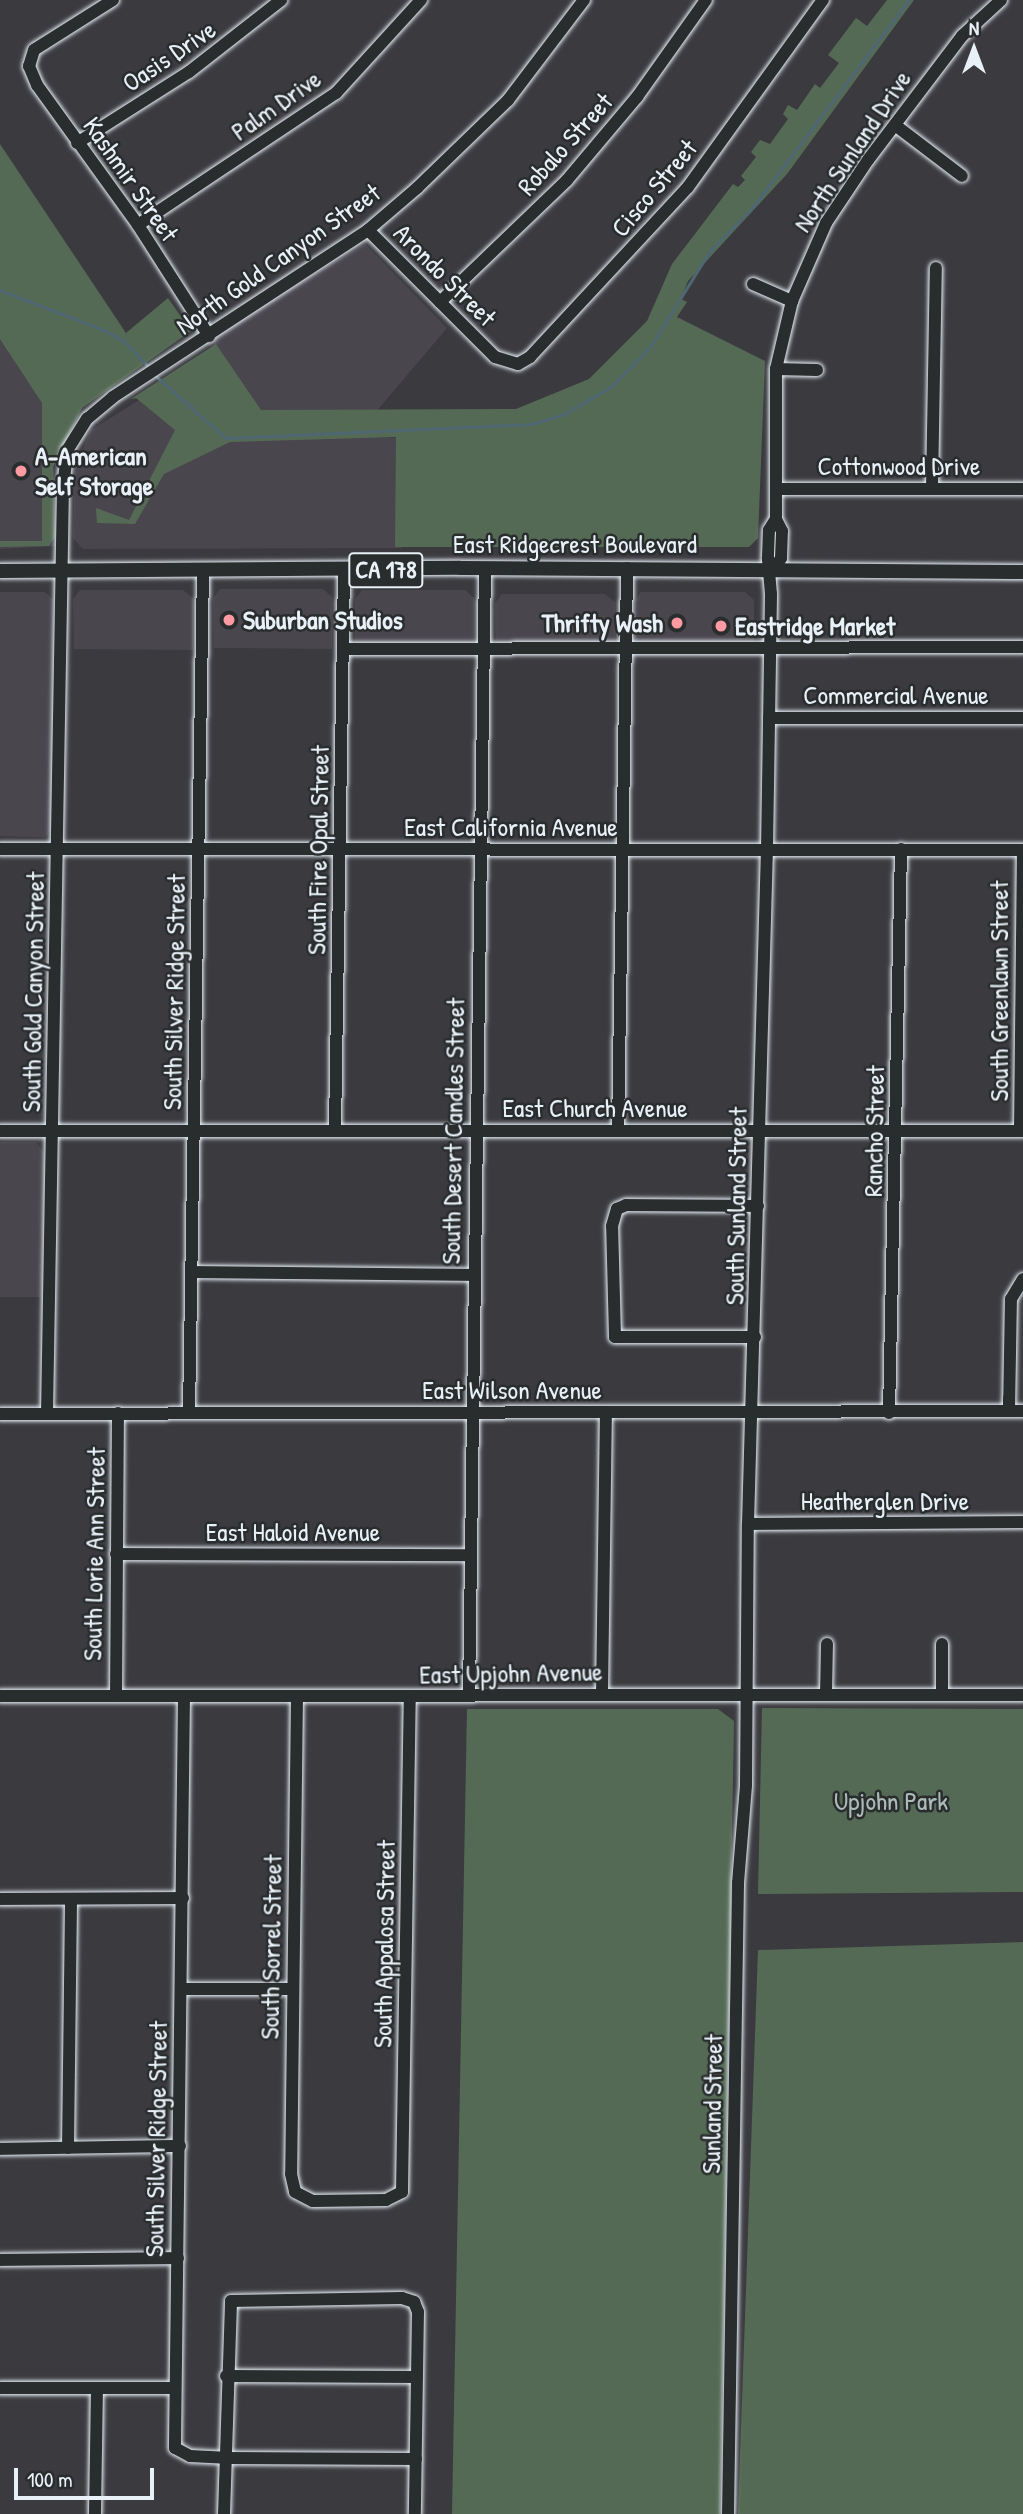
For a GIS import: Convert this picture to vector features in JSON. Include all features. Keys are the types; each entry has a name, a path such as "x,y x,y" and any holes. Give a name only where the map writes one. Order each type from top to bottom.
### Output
{"main road":[{"name":"East Ridgecrest Boulevard","path":"0,571 627,568 771,573 1023,572"}],"street":[{"name":"Kashmir Street","path":"113,0 38,47 29,61 37,85 138,225 209,337"},
{"name":"Oasis Drive","path":"78,143 189,72 281,0"},
{"name":"Palm Drive","path":"138,225 336,93 421,0"},
{"name":"North Gold Canyon Street","path":"62,571 63,487 73,437 113,397 209,337 368,230 508,100 584,0"},
{"name":"Robalo Street","path":"440,302 567,180 637,97 706,0"},
{"name":"Cisco Street","path":"491,352 509,363 530,357 628,255 734,128 823,0"},
{"name":"North Sunland Drive","path":"770,646 771,573 781,558 782,531 776,519 776,369 792,301 826,223 962,36 1001,0"},
{"path":"895,125 962,176"},
{"name":"Arondo Street","path":"368,230 491,352"},
{"path":"932,489 936,268"},
{"path":"753,284 792,301"},
{"path":"776,369 817,370"},
{"name":"Cottonwood Drive","path":"776,489 1023,489"},
{"name":"South Desert Candles Street","path":"469,1696 485,568"},
{"path":"618,1131 627,568"},
{"name":"South Fire Opal Street","path":"335,1130 344,570"},
{"name":"South Gold Canyon Street","path":"47,1413 62,571"},
{"name":"South Silver Ridge Street","path":"189,1413 195,1272 203,571"},
{"path":"769,718 770,646"},
{"path":"344,649 1023,647"},
{"name":"Commercial Avenue","path":"769,718 1023,718"},
{"name":"South Sunland Street","path":"749,1695 748,1524 755,1337 769,718"},
{"name":"East California Avenue","path":"0,849 1023,850"},
{"name":"Rancho Street","path":"889,1413 901,849"},
{"name":"South Greenlawn Street","path":"1022,1131 1023,850"},
{"name":"East Church Avenue","path":"0,1131 1022,1131"},
{"path":"755,1337 620,1339 614,1334 614,1217 617,1209 626,1205 758,1206"},
{"path":"195,1272 473,1275"},
{"path":"1009,1404 1011,1298 1020,1281"},
{"name":"East Wilson Avenue","path":"0,1414 889,1413 1009,1404 1023,1411"},
{"name":"South Lorie Ann Street","path":"116,1696 118,1413"},
{"path":"602,1694 606,1413"},
{"name":"Heatherglen Drive","path":"748,1524 1023,1522"},
{"name":"East Haloid Avenue","path":"116,1554 470,1555"},
{"path":"826,1695 827,1644"},
{"path":"942,1644 942,1695"},
{"name":"Sunland Street","path":"728,2514 738,1883 749,1695"},
{"name":"East Upjohn Avenue","path":"0,1696 1023,1695"},
{"name":"South Silver Ridge Street","path":"184,1696 175,2448 190,2456 225,2458"},
{"name":"South Sorrel Street","path":"297,1696 292,2174 300,2197"},
{"name":"South Appalosa Street","path":"300,2197 386,2200 402,2192 410,1697"},
{"path":"0,1899 183,1898"},
{"path":"68,2148 71,1899"},
{"path":"181,1989 293,1989"},
{"path":"0,2149 180,2146"},
{"path":"0,2260 178,2259"},
{"path":"224,2514 226,2376 231,2301 402,2298 417,2307 415,2514"},
{"path":"226,2376 417,2377"},
{"path":"0,2388 175,2388"},
{"path":"94,2514 97,2388"},
{"path":"225,2458 416,2459"}],"shaded area":[{"path":"365,244 447,328 370,419 256,413 211,337"},
{"name":"A-American Self Storage","path":"0,327 52,402 56,546 0,549"},
{"path":"141,399 231,433 402,438 402,548 83,549 73,538 75,467 91,430"},
{"path":"220,589 323,589 332,597 332,649 214,648 213,598"},
{"path":"80,590 183,590 193,598 193,650 74,649 73,599"},
{"path":"362,590 465,590 474,598 474,650 355,649 355,599"},
{"path":"0,592 45,592 53,599 52,827 46,837 0,836"},
{"path":"641,592 745,592 754,600 754,652 635,651 634,601"},
{"path":"502,594 605,594 615,602 615,654 496,653 495,603"},
{"path":"0,1142 36,1142 45,1154 41,1297 0,1297"}],"green space":[{"path":"887,0 914,0 787,174 688,281 681,299 687,302 677,317 765,361 758,538 749,547 395,547 396,437 230,442 164,474 135,524 97,523 96,508 129,520 175,430 136,398 131,399 216,344 261,410 516,409 589,379 647,321 672,264 733,184 738,187 745,180 741,176 756,157 751,152 760,140 770,144 788,119 783,114 788,105 797,110 815,84 820,88 839,63 828,55 856,18 867,26"},
{"path":"0,144 126,333 168,298 191,331 82,408 53,467 55,537 49,546 0,547 0,541 42,541 42,403 0,339"},
{"name":"Upjohn Park","path":"762,1708 1023,1709 1023,1892 758,1894"},
{"path":"467,1709 718,1709 734,1721 720,2514 452,2514"},
{"path":"1023,1942 1023,2514 738,2514 758,1950"}],"waterway":[{"path":"156,376 226,438 532,424 564,414 611,387 651,346 709,252 753,207 909,0"},
{"path":"0,290 106,331 124,341 150,368"}],"place":[{"name":"A-American Self Storage","path":"21,471"},
{"name":"Suburban Studios","path":"229,620"},
{"name":"Thrifty Wash","path":"677,623"},
{"name":"Eastridge Market","path":"721,626"}]}
